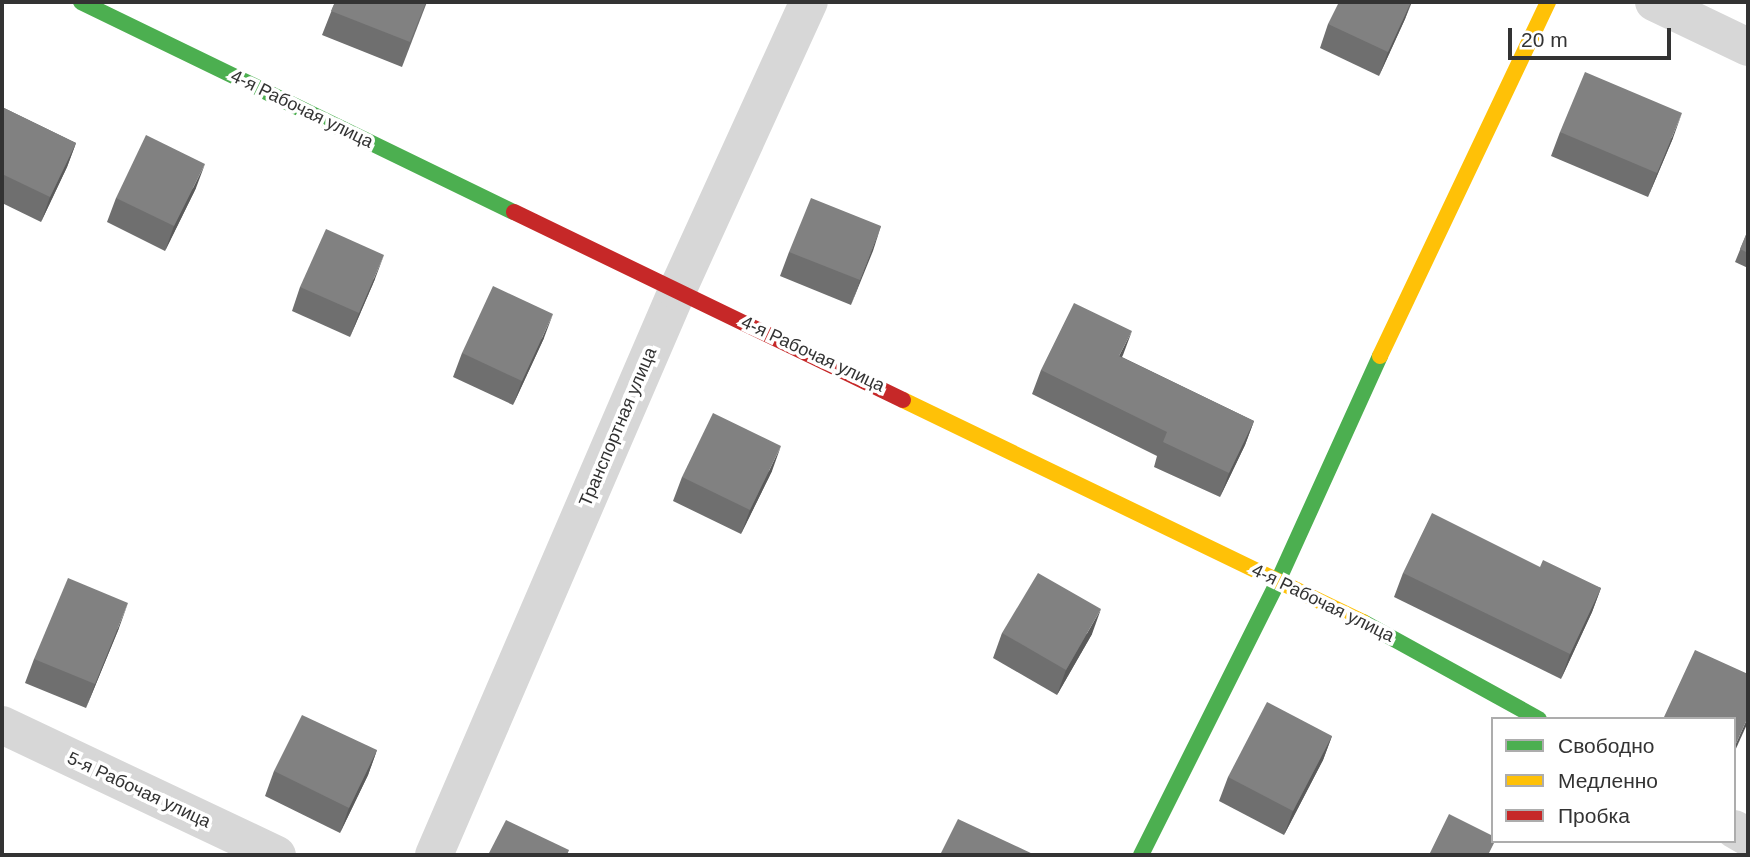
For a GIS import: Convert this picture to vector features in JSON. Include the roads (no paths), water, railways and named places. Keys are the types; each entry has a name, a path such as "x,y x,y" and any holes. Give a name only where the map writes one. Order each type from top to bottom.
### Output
{"street":[{"name":"4-я Рабочая улица","path":"81,2 1399,640 1535,717"},
{"name":"Транспортная улица","path":"434,855 677,291 809,2"},
{"path":"1141,855 1278,581 1415,278 1548,2"},
{"path":"1654,2 1748,47"},
{"name":"5-я Рабочая улица","path":"2,725 277,855"}]}
